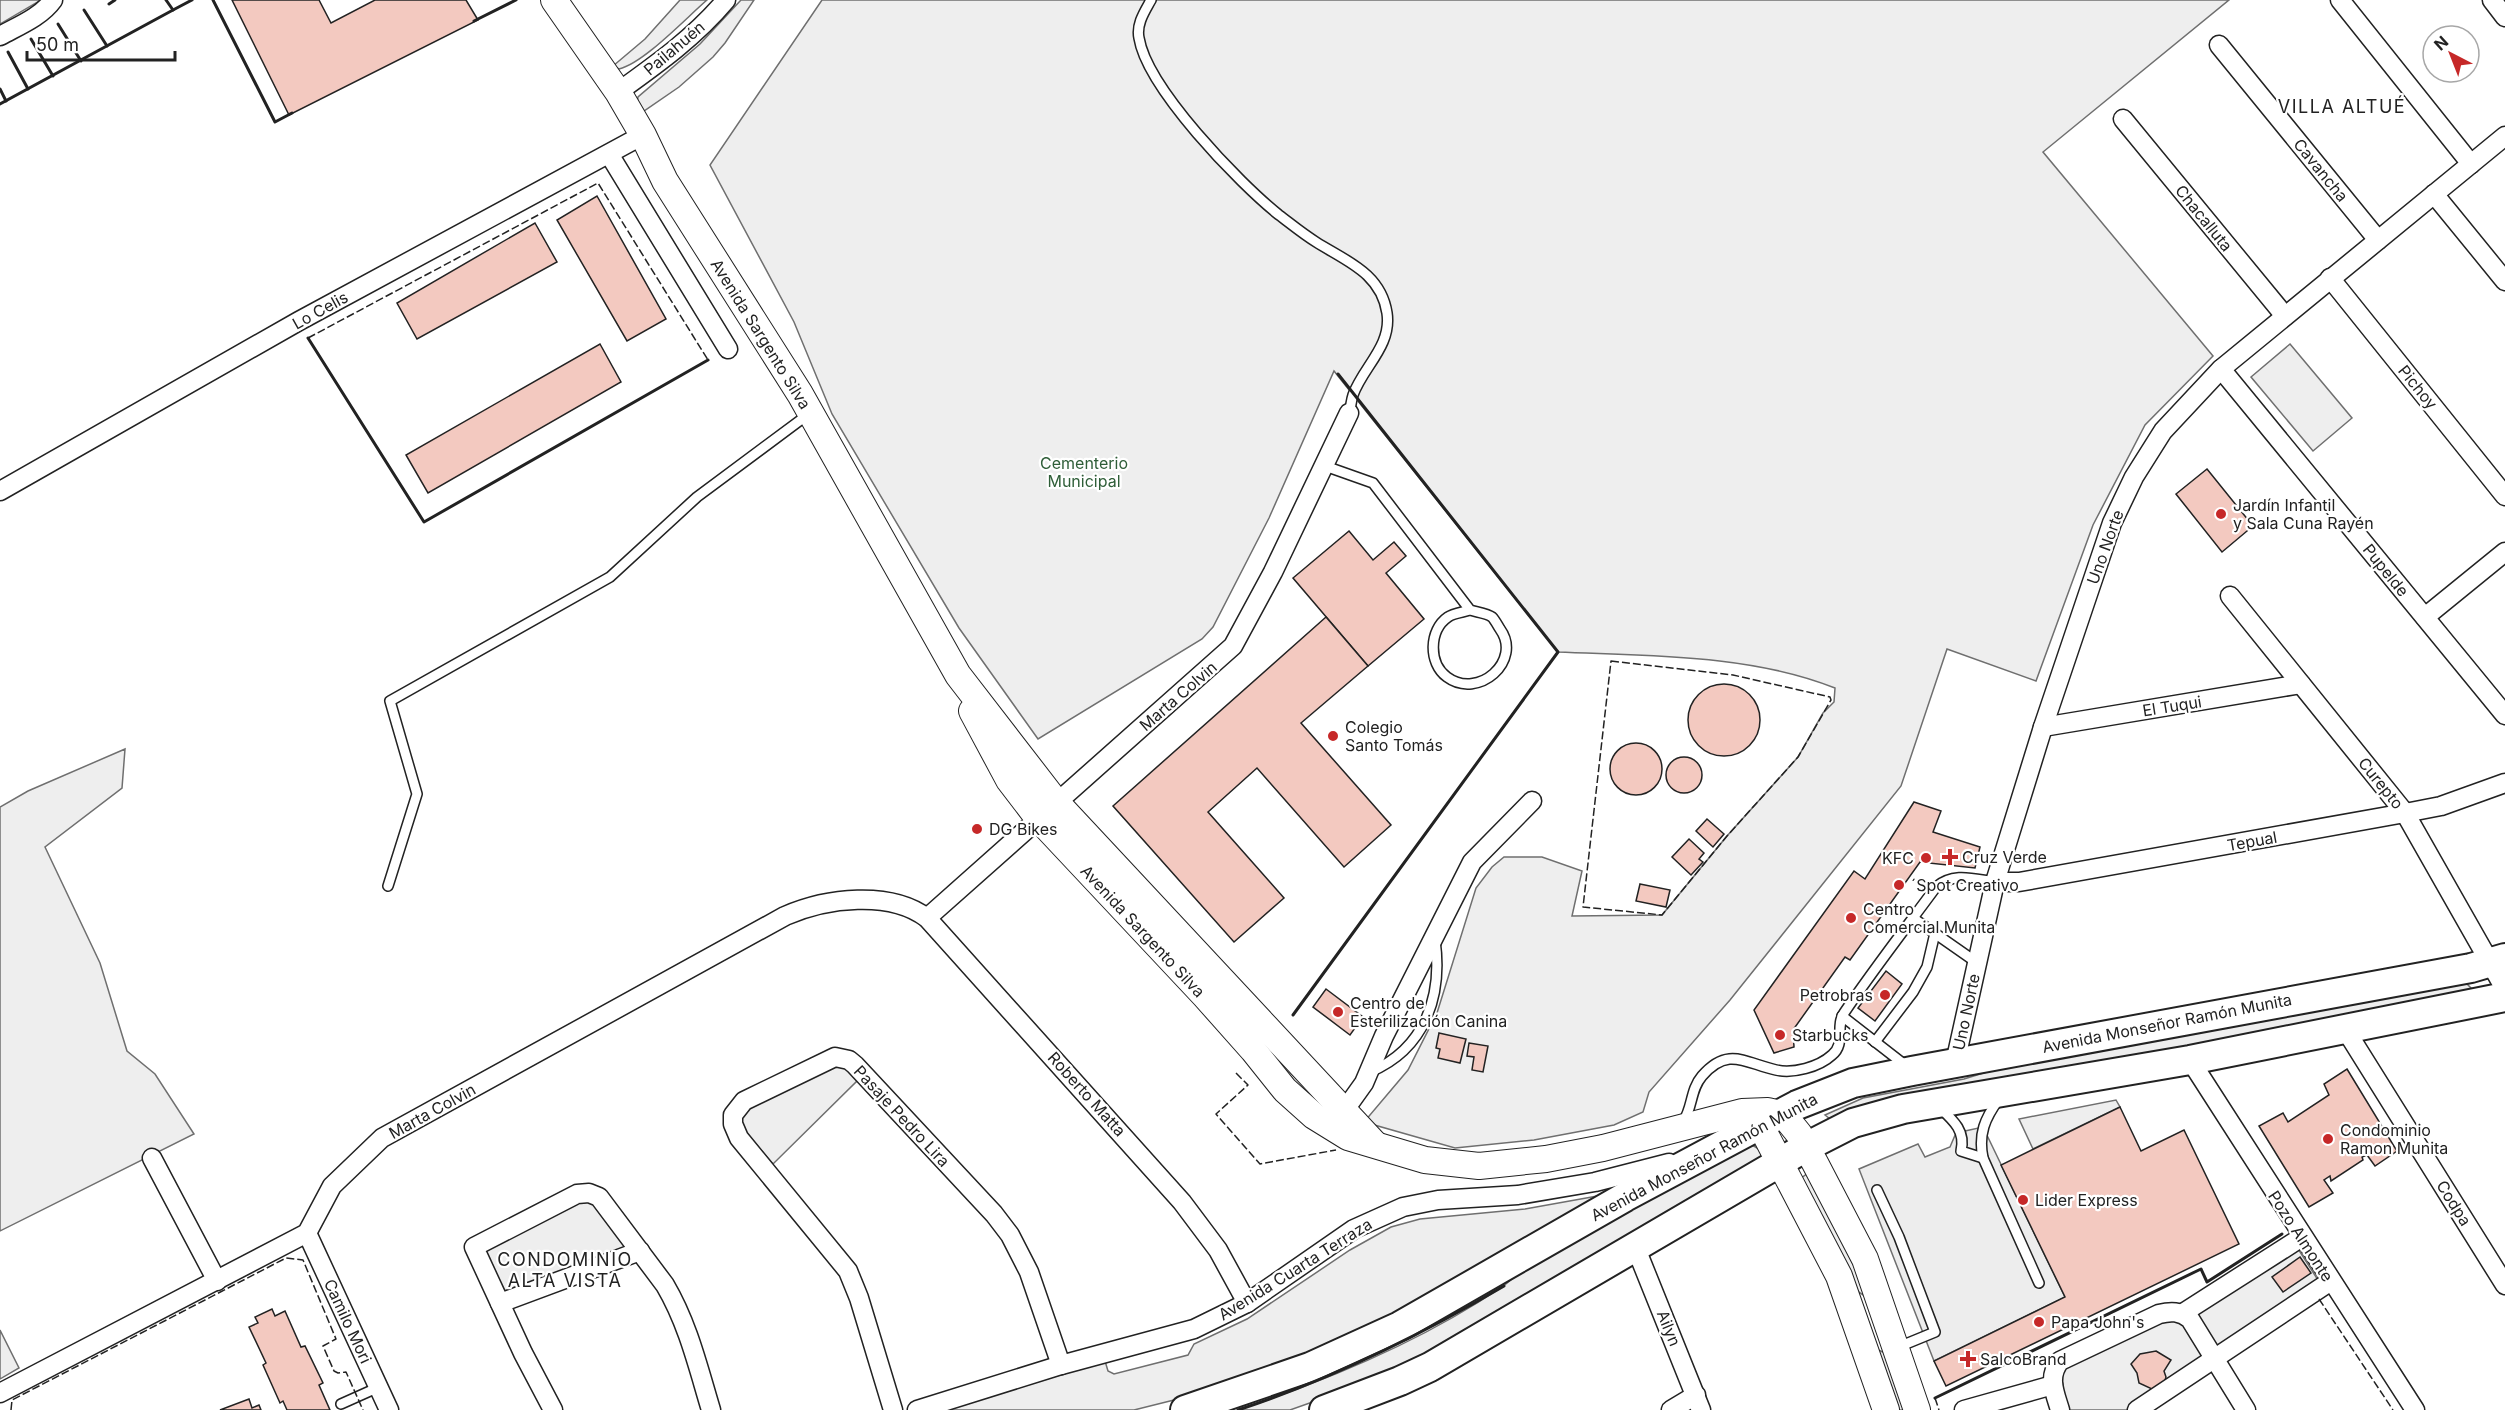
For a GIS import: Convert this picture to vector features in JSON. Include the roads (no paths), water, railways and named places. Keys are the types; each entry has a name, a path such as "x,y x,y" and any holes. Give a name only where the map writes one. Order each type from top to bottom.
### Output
{"main road":[{"name":"Avenida Sargento Silva","path":"554,0 618,92 643,135 665,181 810,413 958,675 970,707 1009,780 1047,810 1271,1030 1374,1143"},
{"name":"Avenida Sargento Silva","path":"1047,810 1293,1097 1314,1116 1348,1137 1425,1160 1479,1166 1583,1152 1676,1129 1707,1112 1759,1111 1769,1119"},
{"name":"Avenida Monseñor Ramón Munita","path":"1185,1410 1310,1367 1400,1326 1625,1197 1769,1119 1853,1083 2497,961"},
{"path":"1324,1410 1430,1367 1779,1162 1859,1121 1903,1110 2190,1060 2505,997"},
{"path":"1886,1410 1839,1276 1779,1162 1769,1119 1792,1125 1865,1259 1917,1410"},
{"path":"1861,1335 1877,1346 1886,1349 1896,1348"}],"street":[{"path":"0,36 46,9 53,0"},
{"name":"Pailahuén","path":"618,92 674,51 712,17 726,0"},
{"path":"2340,0 2471,164"},
{"path":"2492,0 2505,16"},
{"name":"Cavancha","path":"2218,45 2378,240"},
{"name":"Chacalluta","path":"2123,119 2285,316"},
{"name":"Lo Celis","path":"0,491 299,321 643,135"},
{"name":"Uno Norte","path":"1955,1063 1995,882 2043,727 2112,523 2134,477 2163,431 2221,369 2505,136"},
{"path":"609,154 728,349"},
{"path":"2434,194 2505,281"},
{"name":"Pichoy","path":"2330,278 2505,496"},
{"name":"Pupelde","path":"2221,369 2505,715"},
{"name":"Marta Colvin","path":"927,918 1233,646 1247,623 1349,413"},
{"path":"2425,617 2505,552"},
{"name":"Curepto","path":"2230,596 2405,813 2497,961 2505,989"},
{"name":"El Tuqui","path":"2043,727 2301,684"},
{"name":"Tepual","path":"1995,882 2019,882 2405,813 2441,806 2505,783"},
{"path":"1344,1111 1351,1104 1368,1073 1434,934 1472,862 1532,801"},
{"name":"Marta Colvin","path":"307,1233 332,1186 382,1138 765,927 805,907 823,903 885,902 904,905"},
{"name":"Roberto Matta","path":"904,905 927,918 1182,1202 1218,1250 1247,1303"},
{"name":"Codpa","path":"2345,1029 2505,1285"},
{"name":"Pasaje Pedro Lira","path":"893,1410 859,1298 848,1271 739,1138 733,1124 732,1115 744,1101 835,1057 855,1065 1002,1224 1027,1265 1061,1365"},
{"name":"Pozo Almonte","path":"2190,1060 2415,1410"},
{"name":"Avenida Cuarta Terraza","path":"917,1410 1061,1365 1194,1329 1247,1303 1340,1237 1366,1222 1403,1207 1438,1200 1518,1195 1595,1182 1662,1166 1715,1149"},
{"path":"152,1158 217,1281"},
{"path":"553,1410 523,1353 474,1247 577,1194 589,1193 599,1197 665,1285 682,1316 711,1410"},
{"path":"0,1393 307,1233"},
{"name":"Camilo Mori","path":"307,1233 389,1410"},
{"path":"2183,1313 2302,1237"},
{"name":"Ailyn","path":"1635,1246 1699,1402"},
{"path":"500,1303 640,1251"},
{"path":"2137,1410 2331,1281"},
{"path":"2060,1410 2053,1385 2054,1368 2060,1361 2159,1314 2171,1311 2183,1313 2190,1319 2246,1410"},
{"path":"1964,1410 2053,1385"},
{"path":"1671,1410 1699,1402"}],"lane":[{"path":"1151,0 1142,16 1138,35 1143,53 1152,71 1191,126 1254,193 1316,242 1366,272 1382,296 1388,318 1385,337 1353,394 1349,413"},
{"path":"388,886 417,794 390,701 610,577 697,497 810,413"},
{"path":"1325,466 1372,483 1470,610 1492,617 1505,636 1505,660 1491,678 1468,685 1447,677 1433,658 1434,635 1448,617 1470,610"},
{"path":"1707,1112 1694,1090 1697,1083 1716,1063 1726,1059 1742,1059 1785,1072 1826,1060 1837,1051 1839,1046 1842,1016 1935,887 1949,878 1995,882"},
{"path":"1913,918 1976,962"},
{"path":"1875,1042 1913,992 1927,967 1935,933"},
{"path":"1368,1073 1385,1066 1399,1056 1426,1022 1432,1003 1437,969 1434,934"},
{"path":"1842,1016 1912,1071"},
{"path":"2003,1094 1983,1127 1980,1137 1983,1158 1995,1191 2039,1283"},
{"path":"1936,1104 1958,1126 1962,1136 1961,1151 1983,1158"},
{"path":"1877,1190 1899,1237 1935,1332 1896,1348"},
{"path":"341,1404 380,1387"}],"place":[{"name":"Jardín Infantil y Sala Cuna Rayén","path":"2221,514"},
{"name":"Colegio Santo Tomás","path":"1333,736"},
{"name":"DG Bikes","path":"977,829"},
{"name":"Cruz Verde","path":"1950,857"},
{"name":"KFC","path":"1926,858"},
{"name":"´Spot Creativo","path":"1899,885"},
{"name":"Centro Comercial Munita","path":"1851,918"},
{"name":"Petrobras","path":"1885,995"},
{"name":"Centro de Esterilización Canina","path":"1338,1012"},
{"name":"Starbucks","path":"1780,1035"},
{"name":"Condominio Ramon Munita","path":"2328,1139"},
{"name":"Lider Express","path":"2023,1200"},
{"name":"Papa John's","path":"2039,1322"},
{"name":"SalcoBrand","path":"1968,1359"}],"district":[{"name":"VILLA ALTUÉ","path":"2342,107"},
{"name":"CONDOMINIO ALTA VISTA","path":"565,1270"}],"park label":[{"name":"Cementerio Municipal","path":"1084,472"}]}
